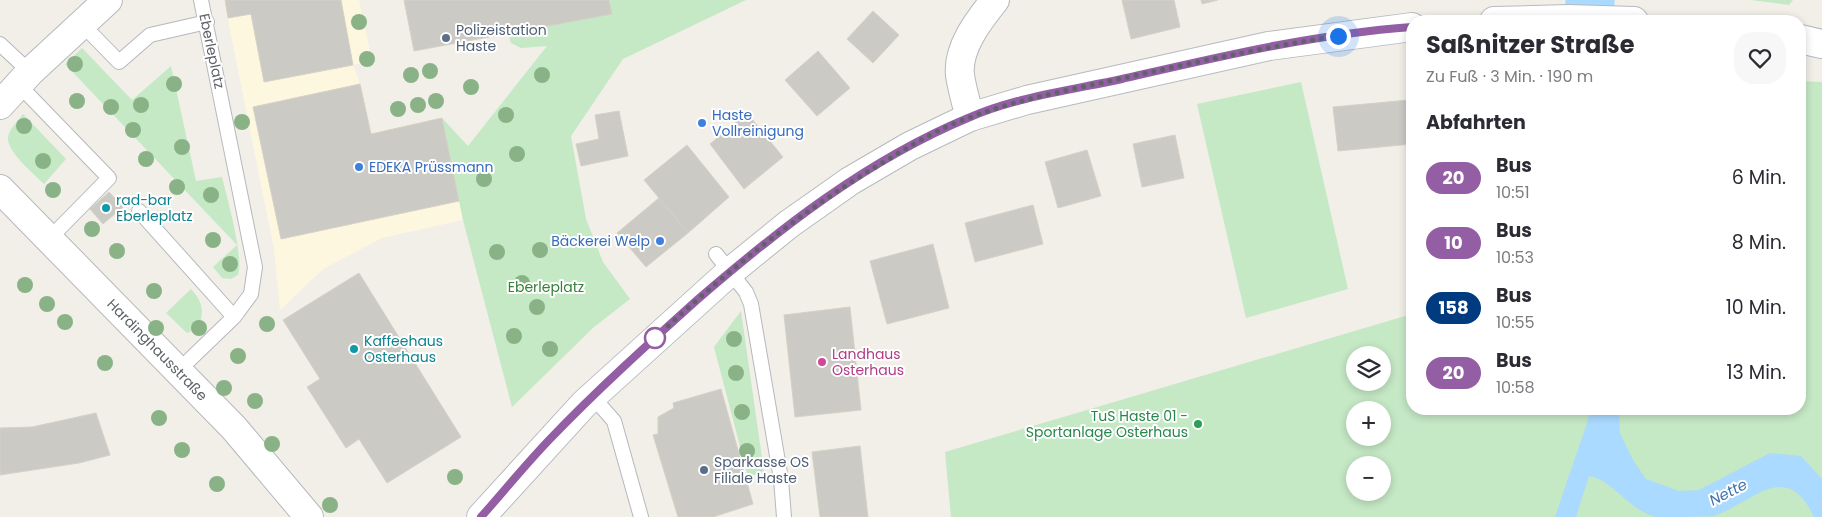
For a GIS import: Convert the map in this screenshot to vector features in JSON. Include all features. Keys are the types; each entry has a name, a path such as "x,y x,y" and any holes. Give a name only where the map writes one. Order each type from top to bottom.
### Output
{"street":[{"path":"0,105 24,78 81,23 108,0"},
{"path":"970,117 960,73 964,50 978,21 995,0"},
{"path":"481,517 547,442 723,262 789,224 850,181 910,146 970,117 1027,100 1269,46 1406,28"},
{"path":"1806,41 1822,44"},
{"name":"Hardinghausstraße","path":"0,189 234,428 309,517"}],"lane":[{"name":"Eberleplatz","path":"178,370 234,317 250,294 255,267 207,22 200,0"},
{"path":"81,23 120,62 150,34 207,22"},
{"path":"0,44 24,78 109,178 50,238"},
{"path":"139,211 234,317"},
{"path":"723,262 751,304 781,479 784,517"},
{"path":"592,396 614,421 641,517"}],"shaded area":[{"path":"224,0 359,0 372,61 353,65 360,84 371,133 442,118 463,220 382,238 323,269 280,310 274,249"}],"green space":[{"name":"Eberleplatz","path":"609,0 746,0 623,59 571,136 586,219 603,262 630,299 594,327 512,407 463,220 442,118 468,146 547,46 521,48 511,43 508,33 612,14"},
{"path":"1751,0 1793,0 1789,5"},
{"path":"82,48 132,100 171,66 196,181 222,177 237,242 239,255 238,275 231,279 222,278 213,267 237,245 65,64"},
{"name":"TuS Haste 01 - Sportanlage Osterhaus","path":"1806,81 1822,82 1822,517 951,517 945,452 1406,316 1406,415 1806,415"},
{"path":"1301,82 1348,289 1246,318 1197,104"},
{"path":"23,114 66,159 44,184 16,155 9,143 10,131"},
{"path":"191,289 200,303 202,317 199,328 187,333 166,313"},
{"path":"741,311 764,472 748,477 714,347"}],"water":[{"path":"1589,415 1619,415 1620,433 1633,460 1646,479 1679,491 1699,490 1770,453 1801,456 1822,479 1822,517 1814,517 1803,499 1792,490 1781,487 1769,489 1714,516 1657,517 1638,509 1606,483 1589,476 1576,517 1555,517"}],"building":[{"path":"225,0 341,0 353,65 264,82 251,14 228,18"},
{"path":"404,0 609,0 612,14 414,51"},
{"path":"1122,0 1174,0 1180,27 1131,39"},
{"path":"1201,0 1218,0 1202,4"},
{"path":"873,11 899,35 873,63 847,39"},
{"path":"818,51 850,88 817,116 785,80"},
{"name":"EDEKA Prüssmann","path":"360,84 371,134 442,118 459,201 281,239 253,107"},
{"path":"1406,100 1406,145 1338,151 1333,107"},
{"path":"619,111 628,156 581,166 576,144 599,139 595,115"},
{"path":"747,113 783,157 744,189 710,144"},
{"path":"1175,135 1184,178 1142,187 1133,144"},
{"path":"687,145 729,197 688,233 644,180"},
{"path":"1087,150 1101,196 1058,208 1045,162"},
{"name":"rad-bar Eberleplatz","path":"109,192 123,207 103,224 90,209"},
{"path":"659,198 688,233 646,267 617,233"},
{"path":"1033,205 1043,244 975,262 965,223"},
{"path":"933,244 949,308 887,324 870,261"},
{"name":"Kaffeehaus Osterhaus","path":"359,273 461,437 387,483 359,439 346,448 307,387 320,379 283,320"},
{"name":"Landhaus Osterhaus","path":"850,307 861,410 795,417 784,315"},
{"name":"Sparkasse OS Filiale Haste","path":"721,389 753,504 713,517 678,517 653,435 658,434 658,417 674,408 673,403"},
{"path":"96,413 110,455 79,463 0,475 0,428 32,427"},
{"path":"860,446 868,517 820,517 812,452"}],"waterway":[{"name":"Nette","path":"1590,0 1590,15"}],"bus line":[{"name":"20","path":"481,517 547,442 584,404 644,347 731,271 789,224 850,181 910,146 970,117 1027,100 1269,46 1406,28"}],"place":[{"name":"Polizeistation Haste","path":"446,38"},
{"name":"Haste Vollreinigung","path":"702,123"},
{"name":"EDEKA Prüssmann","path":"359,167"},
{"name":"rad-bar Eberleplatz","path":"106,208"},
{"name":"Bäckerei Welp","path":"660,241"},
{"name":"Kaffeehaus Osterhaus","path":"354,349"},
{"name":"Landhaus Osterhaus","path":"822,362"},
{"name":"TuS Haste 01 - Sportanlage Osterhaus","path":"1198,424"},
{"name":"Sparkasse OS Filiale Haste","path":"704,470"}],"route":[{"path":"655,338 731,271 789,224 850,181 910,146 970,117 1027,100 1269,46 1338,36"}]}
